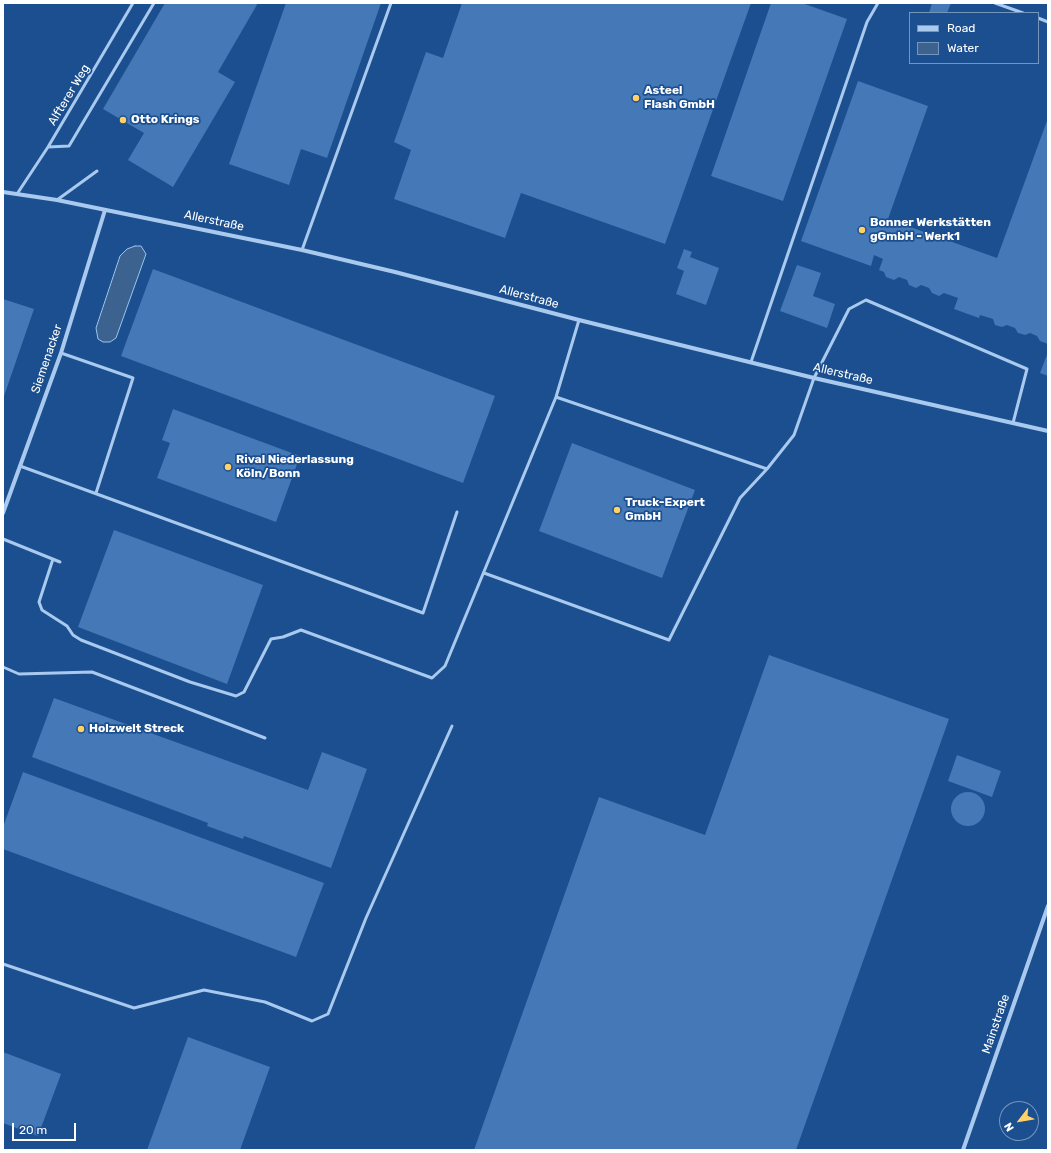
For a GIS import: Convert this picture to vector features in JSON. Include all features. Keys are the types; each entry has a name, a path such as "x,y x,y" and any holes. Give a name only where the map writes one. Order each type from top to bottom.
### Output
{"street":[{"name":"Allerstraße","path":"3,192 57,200 302,250 814,378 1048,431"},
{"name":"Siemenacker","path":"3,513 61,353 105,210"},
{"name":"Mainstraße","path":"963,1150 1048,906"}],"lane":[{"name":"Alfterer Weg","path":"18,194 48,147 133,3"},
{"path":"48,147 69,146 154,3"},
{"path":"302,250 391,3"},
{"path":"751,362 867,22 878,3"},
{"path":"996,3 1020,12"},
{"path":"57,200 97,171"},
{"path":"484,572 669,640 740,498 767,469 794,435 814,378 849,309 866,300 1027,369 1013,424"},
{"path":"53,560 39,602 42,610 67,626 73,635 81,640 190,682 236,696 244,692 271,639 283,637 300,630 432,678 445,666 556,397 579,320"},
{"path":"61,353 133,378 96,493"},
{"path":"556,397 767,469"},
{"path":"20,466 423,613 457,512"},
{"path":"3,539 60,562"},
{"path":"3,667 19,674 92,672 265,738"},
{"path":"3,964 134,1008 204,990 265,1002 312,1021 328,1014 366,918 452,726"}],"water":[{"path":"135,246 141,246 146,254 116,338 110,342 103,342 98,339 96,328 120,256 127,249"}],"building":[{"path":"165,3 258,3 218,72 235,82 173,187 128,160 144,133 103,109"},
{"path":"286,3 381,3 327,158 301,149 289,185 229,164"},
{"path":"462,3 751,3 665,244 521,193 505,238 394,199 411,150 394,142 426,52 443,58"},
{"path":"771,3 802,3 847,19 783,201 711,176"},
{"path":"932,3 951,3 947,12 929,12"},
{"name":"Bonner Werkstätten gGmbH - Werk1","path":"858,81 928,106 888,219 997,258 1048,118 1048,344 1040,341 1037,336 1030,333 1025,335 1018,333 1015,328 1007,325 1002,327 995,325 993,319 980,315 979,318 954,309 958,298 944,293 939,296 932,293 929,288 921,285 916,288 909,285 907,280 899,277 894,280 886,277 884,272 879,270 883,259 874,255 871,266 801,241"},
{"path":"684,249 692,252 690,257 719,268 706,305 676,294 684,271 677,268"},
{"path":"797,265 821,273 813,296 835,304 827,328 780,311"},
{"path":"153,269 495,396 463,483 121,356"},
{"path":"3,299 34,309 3,399"},
{"path":"1048,352 1048,376 1040,373"},
{"name":"Rival Niederlassung Köln/Bonn","path":"173,409 300,456 276,522 157,478 170,443 162,440"},
{"name":"Truck-Expert GmbH","path":"572,443 695,490 662,578 539,531"},
{"path":"114,530 263,585 227,684 78,627"},
{"path":"769,655 949,719 796,1150 474,1150 599,797 705,835"},
{"path":"54,698 308,790 322,752 367,769 331,868 244,836 243,839 207,826 208,823 32,757"},
{"path":"957,755 1001,771 992,797 948,781"},
{"path":"23,772 324,883 296,957 3,849 3,827"},
{"path":"968,792 974,793 980,797 984,803 984,815 980,821 974,825 968,826 962,825 956,821 952,815 951,809 952,803 956,797 962,793"},
{"path":"188,1037 270,1067 240,1150 147,1150"},
{"path":"3,1052 61,1074 38,1136 3,1123"}],"place":[{"name":"Asteel Flash GmbH","path":"636,98"},
{"name":"Otto Krings","path":"123,120"},
{"name":"Bonner Werkstätten gGmbH - Werk1","path":"862,230"},
{"name":"Rival Niederlassung Köln/Bonn","path":"228,467"},
{"name":"Truck-Expert GmbH","path":"617,510"},
{"name":"Holzwelt Streck","path":"81,729"}]}
